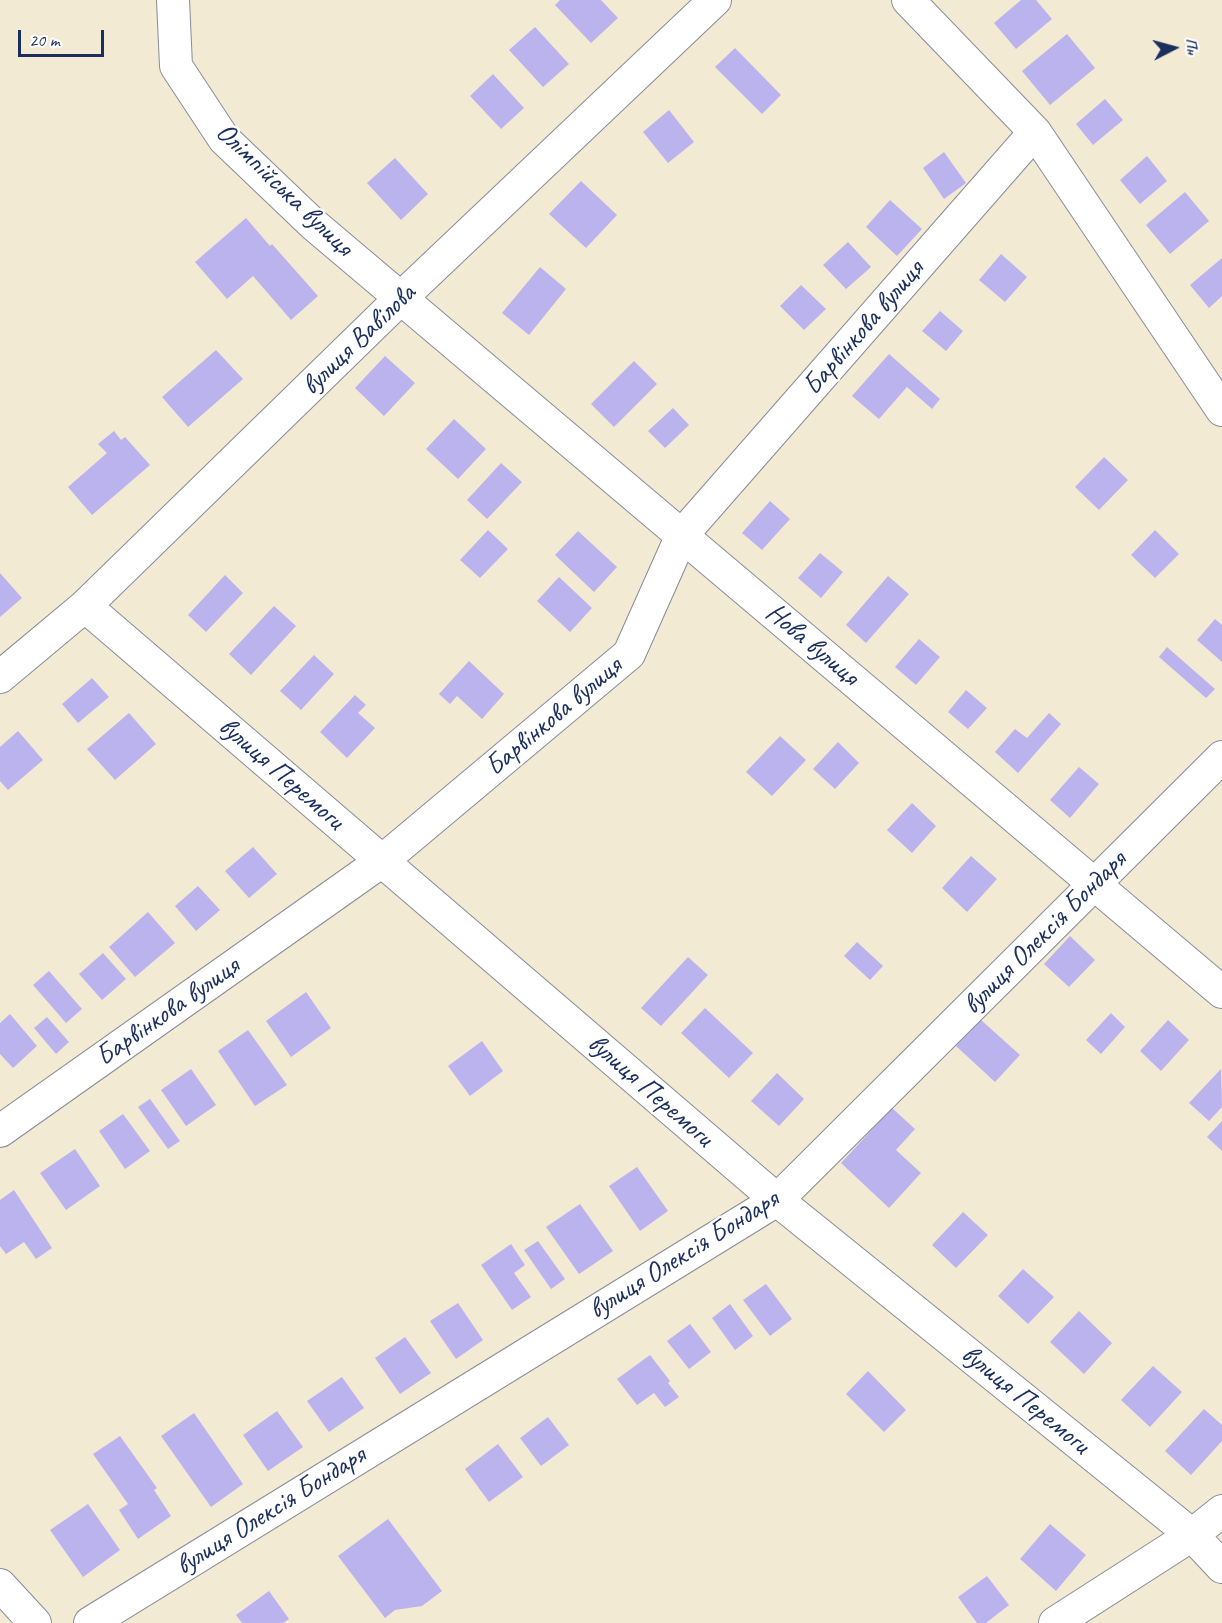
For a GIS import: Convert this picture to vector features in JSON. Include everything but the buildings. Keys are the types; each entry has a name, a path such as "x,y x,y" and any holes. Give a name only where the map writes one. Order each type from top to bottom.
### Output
{"street":[{"name":"Олімпійська вулиця","path":"173,0 176,66 224,140 313,224 402,297"},
{"name":"вулиця Вавілова","path":"0,677 85,606 402,297 715,0"},
{"path":"908,0 1035,132 1222,410"},
{"name":"Барвінкова вулиця","path":"0,1131 382,861 629,654 682,535 1035,132"},
{"name":"Нова вулиця","path":"402,297 1222,992"},
{"name":"вулиця Перемоги","path":"85,606 777,1200 1192,1535 1222,1567"},
{"name":"вулиця Олексія Бондаря","path":"90,1623 777,1200 1222,757"},
{"path":"1055,1623 1192,1535 1222,1511"},
{"path":"0,1585 35,1623"}]}
